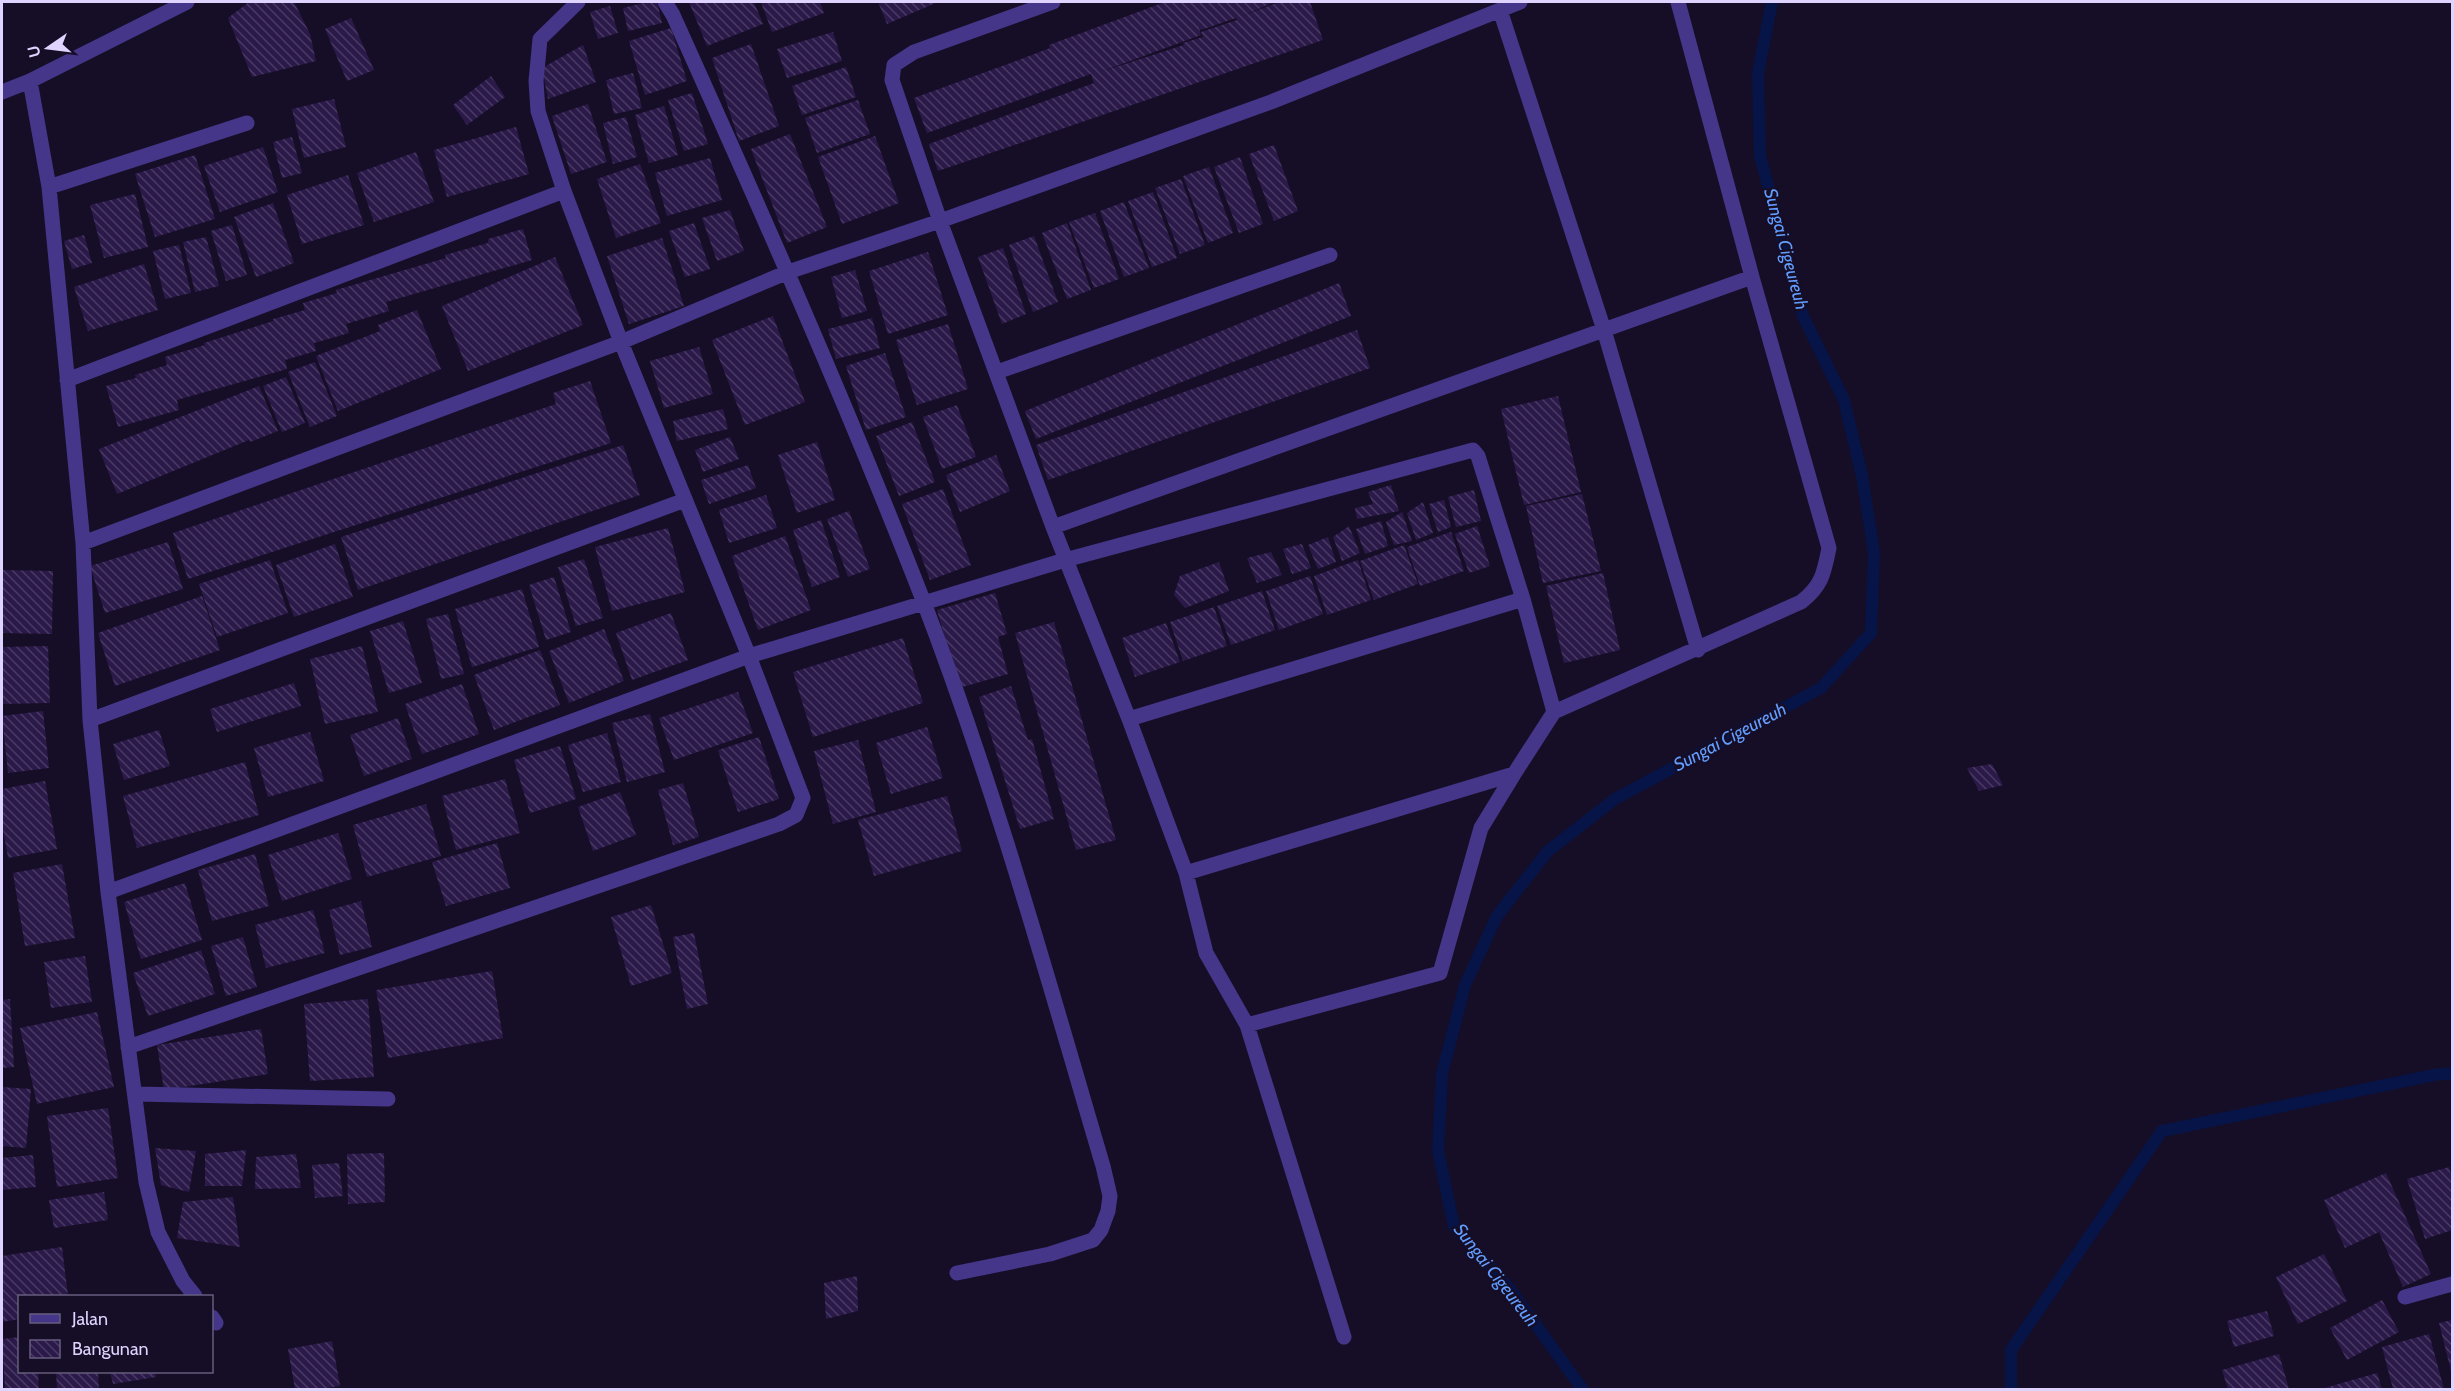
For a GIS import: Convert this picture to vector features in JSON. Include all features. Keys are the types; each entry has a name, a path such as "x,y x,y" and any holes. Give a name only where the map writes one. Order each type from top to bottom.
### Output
{"street":[{"path":"2,92 30,81 187,2"},
{"path":"128,1047 779,824 796,815 803,798 749,656 621,342 564,191 538,111 536,81 540,39 578,2"},
{"path":"665,2 673,15 788,272 923,602 995,809 1100,1155 1110,1196 1105,1223 1093,1240 1050,1254 957,1273"},
{"path":"1053,2 914,52 894,65 892,80 940,221 1065,560 1129,719 1186,873 1206,954 1247,1025 1344,1337"},
{"path":"83,543 621,342 788,272 940,221 1271,102 1520,2"},
{"path":"1247,1025 1440,973 1481,828 1554,712 1698,650 1801,602 1814,592 1823,575 1829,548 1752,277 1678,2"},
{"path":"1500,10 1604,330 1698,650"},
{"path":"30,81 49,187 83,543 90,720 108,892 146,1182 158,1232 183,1281 194,1295"},
{"path":"49,187 247,123"},
{"path":"67,380 564,191"},
{"path":"997,372 1330,255"},
{"path":"1053,527 1752,277"},
{"path":"108,892 749,656 1065,560 1473,450 1478,456 1523,599 1554,712"},
{"path":"90,720 684,500"},
{"path":"1129,719 1523,599"},
{"path":"1186,873 1514,774"},
{"path":"136,1094 388,1100"},
{"path":"2405,1297 2452,1284"}],"building":[{"path":"249,2 294,2 310,34 316,61 252,77 228,18"},
{"path":"657,2 662,23 628,31 623,8"},
{"path":"689,2 754,2 763,24 707,46"},
{"path":"761,2 820,2 824,13 772,32"},
{"path":"878,2 938,2 887,24"},
{"path":"1165,2 1274,2 1245,15 1279,2 1310,2 1323,40 938,171 929,144 1094,83 1091,74 927,133 914,98 1050,48 1049,45","holes":["1236,18 1237,20 1201,32 1203,37 1183,43 1184,45 1100,72 1201,35 1199,27 1201,30"]},
{"path":"610,6 618,33 598,39 590,12"},
{"path":"351,18 374,70 347,81 325,29"},
{"path":"671,28 687,81 645,95 629,41"},
{"path":"833,32 842,61 787,78 777,49"},
{"path":"751,44 779,126 739,141 712,58"},
{"path":"583,45 596,82 548,99 542,68"},
{"path":"846,67 856,97 802,115 792,86"},
{"path":"633,73 642,108 614,114 606,80"},
{"path":"491,76 505,97 467,125 453,105"},
{"path":"692,93 708,144 684,151 668,100"},
{"path":"334,99 346,147 304,158 292,109"},
{"path":"858,100 870,134 817,153 805,118"},
{"path":"588,104 607,162 571,174 552,116"},
{"path":"664,106 678,155 649,163 635,115"},
{"path":"626,117 637,157 613,164 603,123"},
{"path":"516,127 529,174 447,197 434,150"},
{"path":"790,134 827,227 787,243 751,149"},
{"path":"875,136 899,203 842,224 818,157"},
{"path":"292,137 302,173 282,178 273,142"},
{"path":"1274,145 1298,211 1274,221 1249,154"},
{"path":"263,147 278,192 220,212 204,166"},
{"path":"416,152 434,202 374,222 357,173"},
{"path":"195,155 215,219 155,237 135,174"},
{"path":"1240,157 1263,224 1239,233 1214,167"},
{"path":"710,158 722,200 667,216 655,173"},
{"path":"640,164 661,223 616,238 597,179"},
{"path":"1209,167 1233,233 1208,243 1183,176"},
{"path":"348,175 364,225 302,244 287,195"},
{"path":"1181,179 1205,245 1180,254 1155,188"},
{"path":"1153,192 1177,258 1152,267 1128,201"},
{"path":"135,194 148,247 104,258 90,205"},
{"path":"1124,202 1149,268 1124,277 1100,211"},
{"path":"273,203 294,263 256,277 234,217"},
{"path":"730,210 744,251 717,261 702,218"},
{"path":"1095,213 1119,279 1094,288 1069,222"},
{"path":"694,223 710,269 685,277 669,231"},
{"path":"1067,223 1091,290 1067,299 1042,233"},
{"path":"232,225 247,275 226,281 211,231"},
{"path":"523,229 532,260 386,302 389,311 346,324 349,333 314,343 316,351 285,360 287,369 177,400 179,410 118,427 106,386 136,378 135,375 167,365 165,357 305,310 303,303 337,293 336,290 446,258 445,255 488,243 488,239"},
{"path":"84,235 92,263 72,269 64,241"},
{"path":"1034,236 1058,302 1033,312 1009,245"},
{"path":"206,237 219,286 195,292 183,242"},
{"path":"662,238 684,306 629,324 607,256"},
{"path":"179,245 191,293 165,299 153,251"},
{"path":"1003,248 1026,314 1002,324 978,257"},
{"path":"928,252 948,315 888,334 869,271"},
{"path":"555,257 583,325 468,371 442,306"},
{"path":"144,264 158,310 88,331 74,287"},
{"path":"855,270 867,311 842,318 831,277"},
{"path":"1339,283 1351,316 1036,439 1025,411"},
{"path":"417,310 441,369 338,411 316,356 380,331 378,325"},
{"path":"773,316 805,402 745,425 712,340"},
{"path":"872,318 880,348 836,359 828,329"},
{"path":"948,324 968,389 917,405 896,340"},
{"path":"1357,330 1370,368 1048,480 1036,445"},
{"path":"699,347 713,394 664,408 650,361"},
{"path":"885,353 906,417 866,430 846,366"},
{"path":"315,362 337,416 310,427 288,372"},
{"path":"286,377 305,423 282,432 263,386"},
{"path":"590,381 611,443 188,579 173,533 556,404 553,393"},
{"path":"259,386 278,431 250,442 249,440 117,494 99,449"},
{"path":"1558,396 1581,492 1524,505 1501,409"},
{"path":"957,405 976,457 942,469 923,417"},
{"path":"723,409 728,429 677,441 673,421"},
{"path":"912,422 935,482 899,496 876,436"},
{"path":"730,437 739,459 703,472 695,450"},
{"path":"817,442 835,500 797,513 778,455"},
{"path":"623,445 640,495 358,590 341,537"},
{"path":"996,455 1010,491 960,512 946,475"},
{"path":"748,465 756,488 709,504 701,480"},
{"path":"1391,485 1399,511 1357,519 1355,508 1373,504 1368,492"},
{"path":"943,489 971,565 930,580 902,504"},
{"path":"1474,490 1481,521 1456,527 1448,497"},
{"path":"1582,494 1601,571 1543,583 1526,506"},
{"path":"766,495 777,528 729,543 719,510"},
{"path":"1444,500 1451,527 1438,532 1429,504"},
{"path":"1423,502 1433,533 1416,540 1407,513"},
{"path":"849,511 870,569 848,577 827,519"},
{"path":"1402,512 1412,541 1394,545 1386,522"},
{"path":"821,520 840,577 812,587 793,530"},
{"path":"1381,521 1388,546 1365,554 1356,529"},
{"path":"1349,526 1360,553 1342,561 1333,537"},
{"path":"1477,526 1490,566 1469,573 1455,534"},
{"path":"668,528 685,592 612,611 595,547"},
{"path":"1451,532 1464,571 1420,586 1407,547"},
{"path":"785,536 811,610 758,630 732,556"},
{"path":"1328,537 1336,562 1318,569 1308,545"},
{"path":"168,542 183,589 105,613 90,566"},
{"path":"335,544 353,597 294,617 276,565"},
{"path":"1302,544 1311,568 1292,574 1283,549"},
{"path":"1404,545 1418,584 1374,600 1360,561"},
{"path":"1271,552 1282,575 1257,583 1247,558"},
{"path":"584,559 603,618 576,626 558,567"},
{"path":"270,560 288,613 217,637 199,584"},
{"path":"1358,560 1371,600 1327,615 1314,576"},
{"path":"1219,562 1229,591 1185,608 1174,595 1180,576"},
{"path":"2,570 53,571 52,634 2,633"},
{"path":"1603,573 1620,650 1564,663 1546,586"},
{"path":"1310,576 1323,614 1279,630 1266,591"},
{"path":"554,577 571,632 546,640 529,585"},
{"path":"522,589 539,647 472,667 455,609"},
{"path":"1262,591 1275,630 1231,645 1217,606"},
{"path":"995,593 1007,634 998,637 1008,674 959,688 937,610"},
{"path":"202,596 220,650 115,686 98,633"},
{"path":"1214,607 1227,646 1183,661 1170,622"},
{"path":"671,613 688,660 632,680 616,633"},
{"path":"448,614 464,674 441,679 426,619"},
{"path":"403,621 422,683 389,693 370,631"},
{"path":"1054,622 1116,840 1076,850 1015,633"},
{"path":"1166,623 1180,662 1135,677 1122,638"},
{"path":"604,629 624,681 569,703 549,651"},
{"path":"903,638 923,703 813,737 793,672"},
{"path":"48,646 50,703 2,704 2,647"},
{"path":"362,646 378,712 325,724 310,659"},
{"path":"540,650 560,705 494,730 474,675"},
{"path":"294,683 301,706 217,732 210,709"},
{"path":"462,684 479,734 422,754 405,704"},
{"path":"1011,686 1028,740 1032,739 1054,819 1020,829 979,697"},
{"path":"738,692 753,733 674,760 659,718"},
{"path":"43,711 49,768 8,773 2,716"},
{"path":"650,714 665,772 627,782 612,723"},
{"path":"398,718 412,759 364,776 350,735"},
{"path":"927,727 943,778 891,794 876,743"},
{"path":"159,730 170,766 124,780 113,744"},
{"path":"310,732 324,781 268,797 254,748"},
{"path":"607,733 621,782 583,792 568,745"},
{"path":"759,737 779,799 738,812 718,750"},
{"path":"858,740 876,812 833,824 814,751"},
{"path":"560,746 576,799 530,813 514,760"},
{"path":"245,762 259,815 137,848 123,796"},
{"path":"1992,764 2003,785 1979,791 1967,768"},
{"path":"505,779 520,833 456,850 442,796"},
{"path":"45,781 57,849 8,858 2,823 2,789"},
{"path":"683,783 699,837 673,845 658,790"},
{"path":"620,792 636,835 593,851 578,807"},
{"path":"947,796 962,851 874,876 858,820"},
{"path":"426,804 441,856 367,877 353,825"},
{"path":"338,833 352,879 282,901 268,855"},
{"path":"497,843 510,888 446,906 432,862"},
{"path":"255,854 269,906 212,921 198,870"},
{"path":"62,864 75,938 25,946 13,873"},
{"path":"185,883 202,940 141,959 124,902"},
{"path":"361,901 372,947 340,955 329,910"},
{"path":"651,905 672,973 631,986 611,917"},
{"path":"313,910 325,953 266,968 255,925"},
{"path":"694,933 708,1004 687,1009 673,937"},
{"path":"243,937 257,987 226,996 211,946"},
{"path":"201,950 215,994 148,1016 133,973"},
{"path":"85,956 92,1002 51,1008 44,962"},
{"path":"492,971 503,1038 388,1058 376,990"},
{"path":"10,999 14,1067 2,1068 2,1000"},
{"path":"368,999 374,1077 310,1081 304,1004"},
{"path":"97,1012 114,1087 37,1104 20,1028"},
{"path":"261,1029 268,1074 164,1090 157,1045"},
{"path":"2,1087 31,1089 26,1148 2,1146"},
{"path":"108,1108 118,1178 57,1187 47,1116"},
{"path":"155,1148 196,1151 189,1192 161,1185"},
{"path":"246,1150 242,1186 205,1186 205,1154"},
{"path":"384,1153 385,1202 348,1204 347,1154"},
{"path":"296,1154 301,1188 255,1189 256,1157"},
{"path":"33,1155 36,1187 2,1190 2,1158"},
{"path":"339,1163 343,1196 315,1198 312,1165"},
{"path":"2449,1167 2452,1178 2452,1230 2425,1239 2407,1179"},
{"path":"2386,1173 2431,1274 2403,1287 2379,1232 2345,1248 2324,1200"},
{"path":"104,1192 108,1220 54,1228 49,1200"},
{"path":"233,1197 240,1247 177,1238 183,1202"},
{"path":"62,1247 68,1295 18,1295 18,1319 2,1322 2,1256"},
{"path":"2324,1254 2347,1301 2298,1324 2276,1277"},
{"path":"857,1276 858,1311 826,1319 824,1283"},
{"path":"2382,1300 2399,1332 2347,1360 2330,1328"},
{"path":"2267,1311 2274,1336 2234,1347 2227,1321"},
{"path":"2452,1320 2452,1375 2439,1323"},
{"path":"2429,1334 2444,1389 2393,1389 2382,1347"},
{"path":"18,1337 18,1373 38,1373 39,1389 5,1389 2,1339"},
{"path":"332,1341 340,1386 295,1389 288,1349"},
{"path":"2279,1354 2289,1389 2228,1389 2222,1370"},
{"path":"56,1373 98,1373 99,1389 57,1389"},
{"path":"110,1373 155,1373 156,1377 113,1384"},
{"path":"2377,1373 2382,1389 2321,1389"}],"waterway":[{"name":"Sungai Cigeureuh","path":"1583,1390 1510,1289 1454,1227 1438,1151 1442,1074 1465,985 1497,916 1548,851 1615,799 1821,688 1871,633 1874,553 1862,476 1844,400 1803,316 1760,156 1758,73 1772,2"},
{"path":"2011,1390 2011,1350 2162,1131 2439,1074 2452,1074"}]}
